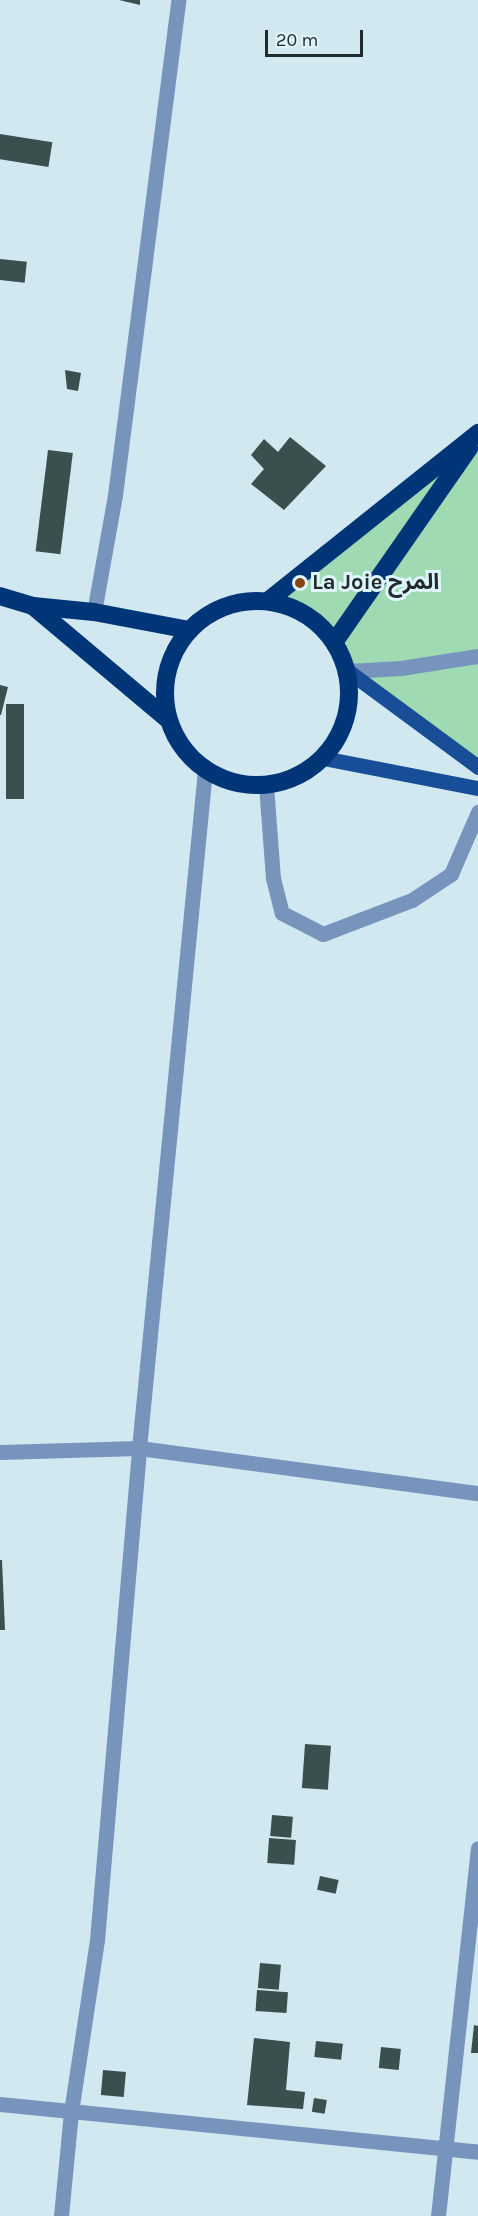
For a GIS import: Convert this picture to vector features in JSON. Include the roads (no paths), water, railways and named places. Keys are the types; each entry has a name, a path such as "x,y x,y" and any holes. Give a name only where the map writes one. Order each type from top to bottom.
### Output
{"highway":[{"path":"269,600 478,434"},
{"path":"335,641 478,434"},
{"path":"0,597 33,606 94,612 189,630"},
{"path":"33,606 167,719 182,748 205,770 234,783 266,786 297,777 323,758 341,733 350,694 348,671 335,641 317,621 295,607 269,600 239,601 221,608 189,630 172,657 167,677 167,719"}],"main road":[{"path":"348,671 478,767"},
{"path":"323,758 478,788"}],"street":[{"path":"94,612 115,495 178,0"},
{"path":"348,671 401,668 478,656"},
{"path":"61,2216 71,2112 97,1940 139,1448 205,770"},
{"path":"266,786 273,878 282,913 323,934 412,900 451,874 478,812"},
{"path":"0,1452 139,1448 478,1493"},
{"path":"438,2216 478,1848"},
{"path":"0,2104 478,2152"}],"place":[{"name":"La Joie المرح","path":"300,583"}]}
